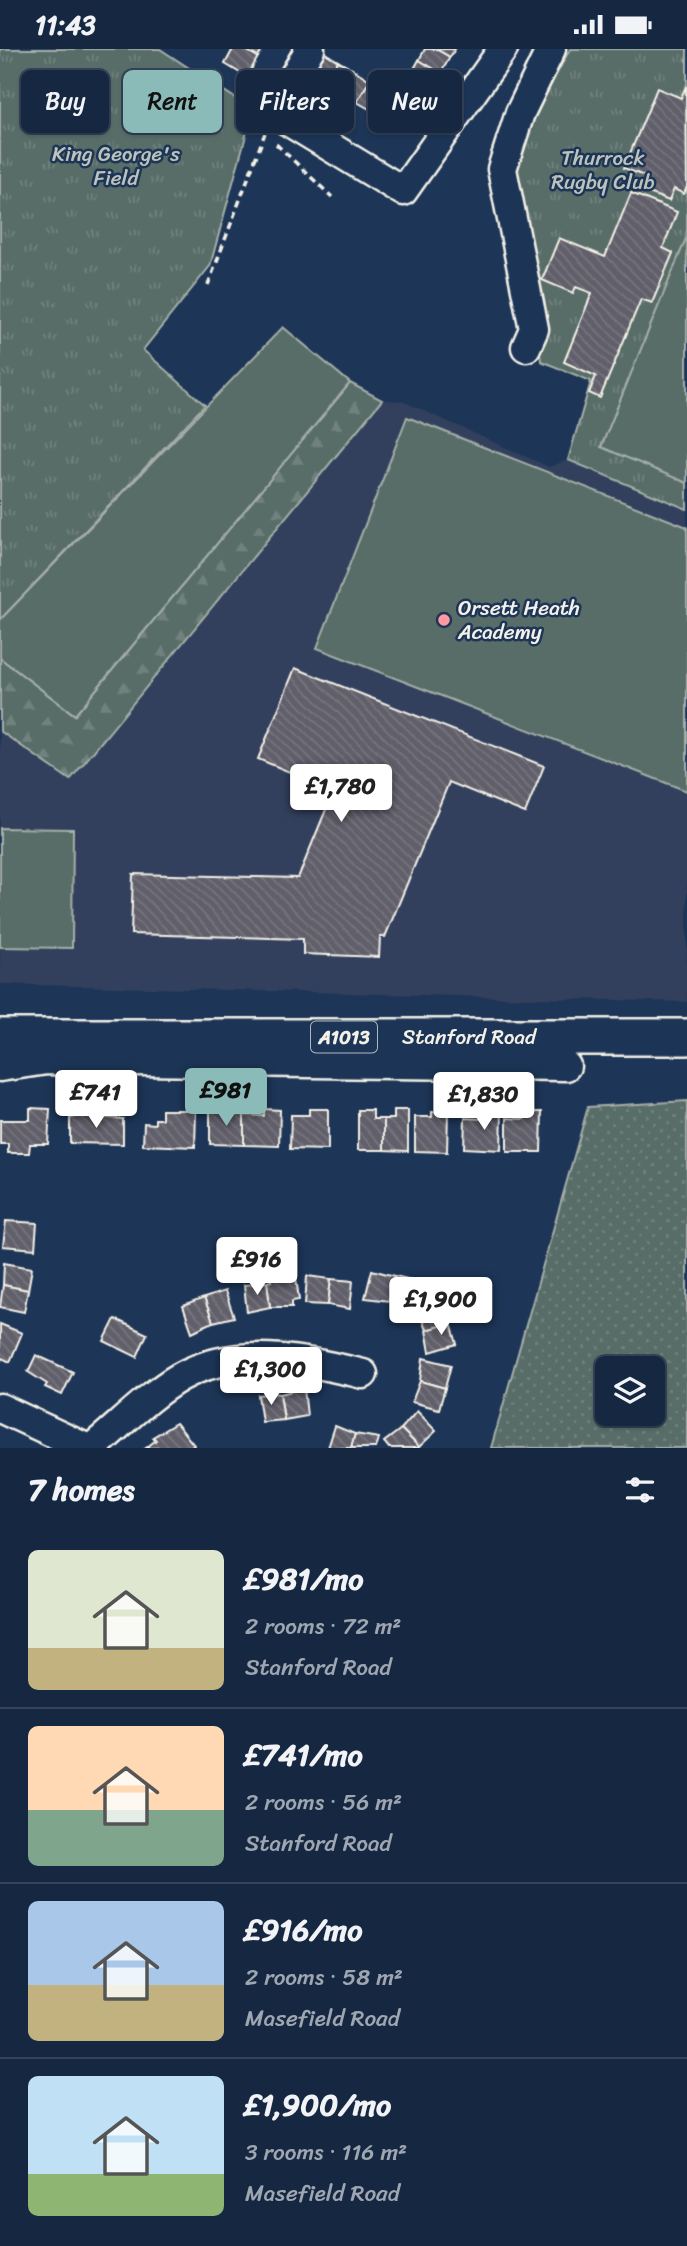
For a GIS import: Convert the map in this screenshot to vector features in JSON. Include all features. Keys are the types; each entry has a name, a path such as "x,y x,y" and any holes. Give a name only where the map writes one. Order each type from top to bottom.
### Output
{"main road":[{"name":"Stanford Road","path":"0,1037 687,1037"}],"street":[{"path":"298,70 310,49"},
{"path":"289,133 403,191 503,49"},
{"path":"526,347 534,329 502,169 520,113 551,49"},
{"path":"0,1067 47,1060 566,1066"},
{"path":"92,1448 179,1378 215,1362 288,1357 363,1374"},
{"path":"0,1408 86,1448"}],"path":[{"path":"208,285 265,133"},
{"path":"278,133 332,197"}],"shaded area":[{"name":"Orsett Heath Academy","path":"382,400 402,401 549,467 568,460 687,509 687,1002 0,984 0,731 70,780"}],"green space":[{"name":"King George's Field","path":"0,49 160,49 192,70 123,70 123,133 222,133 222,90 236,99 236,133 247,133 210,266 143,350 205,405 0,620"},
{"name":"Thurrock Rugby Club","path":"570,49 687,49 687,509 568,460 591,381 541,361 516,186 518,146"},
{"path":"687,236 687,483 601,447"},
{"path":"283,327 350,383 75,715 0,658 0,620"},
{"path":"350,383 382,400 70,780 0,731 0,658 75,715"},
{"path":"407,417 687,527 687,791 317,648"},
{"path":"0,828 73,829 72,948 0,947"},
{"path":"687,1101 687,1448 491,1448 588,1107"}],"building":[{"path":"233,49 244,49 258,57 251,70 236,70 225,64"},
{"path":"244,49 263,49 258,57"},
{"path":"425,49 436,49 450,57 443,70 436,70 419,60"},
{"path":"436,49 455,49 450,57"},
{"path":"322,51 338,61 333,70 311,70"},
{"path":"419,60 436,70 413,70"},
{"path":"338,61 354,70 333,70"},
{"path":"354,70 368,79 357,102 354,100"},
{"path":"368,83 368,108 357,102"},
{"path":"686,86 687,187 684,194 674,189 669,201 644,191 649,178 624,168 657,88 681,98"},
{"path":"631,193 677,212 663,248 673,253 652,303 641,299 600,398 589,393 596,376 564,362 592,293 576,287 573,293 542,280 559,238 605,257"},
{"path":"295,668 544,766 525,813 449,782 385,937 380,937 379,957 303,954 303,939 131,934 133,874 298,878 334,790 258,759"},
{"path":"30,1108 50,1109 48,1144 30,1144 29,1153 8,1153 8,1144 0,1144 0,1120 30,1120"},
{"path":"210,1108 227,1108 227,1115 244,1115 244,1145 210,1144"},
{"path":"264,1109 280,1110 279,1146 244,1145 244,1115 264,1116"},
{"path":"309,1109 328,1109 328,1150 290,1149 291,1115 309,1115"},
{"path":"162,1110 196,1110 195,1147 143,1145 144,1123 155,1124 155,1119 162,1119"},
{"path":"358,1110 373,1110 373,1119 384,1119 384,1150 358,1150"},
{"path":"394,1110 408,1110 408,1151 384,1150 384,1119 394,1119"},
{"path":"484,1111 502,1111 501,1150 464,1148 465,1118 484,1119"},
{"path":"432,1112 448,1112 447,1152 415,1151 415,1117 432,1117"},
{"path":"524,1112 542,1112 541,1152 507,1152 507,1118 524,1119"},
{"path":"80,1116 123,1119 123,1144 70,1143 70,1118"},
{"path":"6,1221 37,1223 35,1249 3,1246"},
{"path":"4,1263 32,1268 28,1290 3,1285"},
{"path":"295,1270 299,1300 292,1301 292,1307 270,1307 267,1282 271,1281 270,1272"},
{"path":"372,1270 395,1276 389,1301 365,1298"},
{"path":"307,1276 331,1279 328,1305 305,1304"},
{"path":"395,1276 416,1281 410,1308 389,1301"},
{"path":"331,1279 353,1281 350,1309 328,1305"},
{"path":"267,1282 270,1307 247,1312 244,1285"},
{"path":"3,1285 28,1290 24,1312 0,1307"},
{"path":"225,1291 234,1317 213,1322 204,1298"},
{"path":"204,1298 213,1322 192,1332 183,1306"},
{"path":"444,1300 451,1323 426,1330 417,1308"},
{"path":"115,1319 147,1334 137,1357 104,1341"},
{"path":"451,1323 457,1344 430,1352 426,1330"},
{"path":"0,1324 22,1333 10,1362 2,1358 0,1362"},
{"path":"36,1355 73,1372 62,1395 45,1387 47,1384 28,1372"},
{"path":"423,1358 451,1365 445,1388 420,1381"},
{"path":"420,1381 445,1388 439,1409 412,1402"},
{"path":"304,1388 307,1416 284,1420 280,1394"},
{"path":"280,1394 284,1420 262,1422 258,1395"},
{"path":"417,1411 436,1431 419,1447 401,1429"},
{"path":"176,1423 194,1445 190,1448 146,1448 156,1440 153,1437"},
{"path":"335,1426 355,1434 351,1448 328,1448"},
{"path":"401,1429 418,1448 389,1448 384,1442"},
{"path":"355,1434 379,1438 376,1448 351,1448"}],"place":[{"name":"Orsett Heath Academy","path":"444,620"}]}
